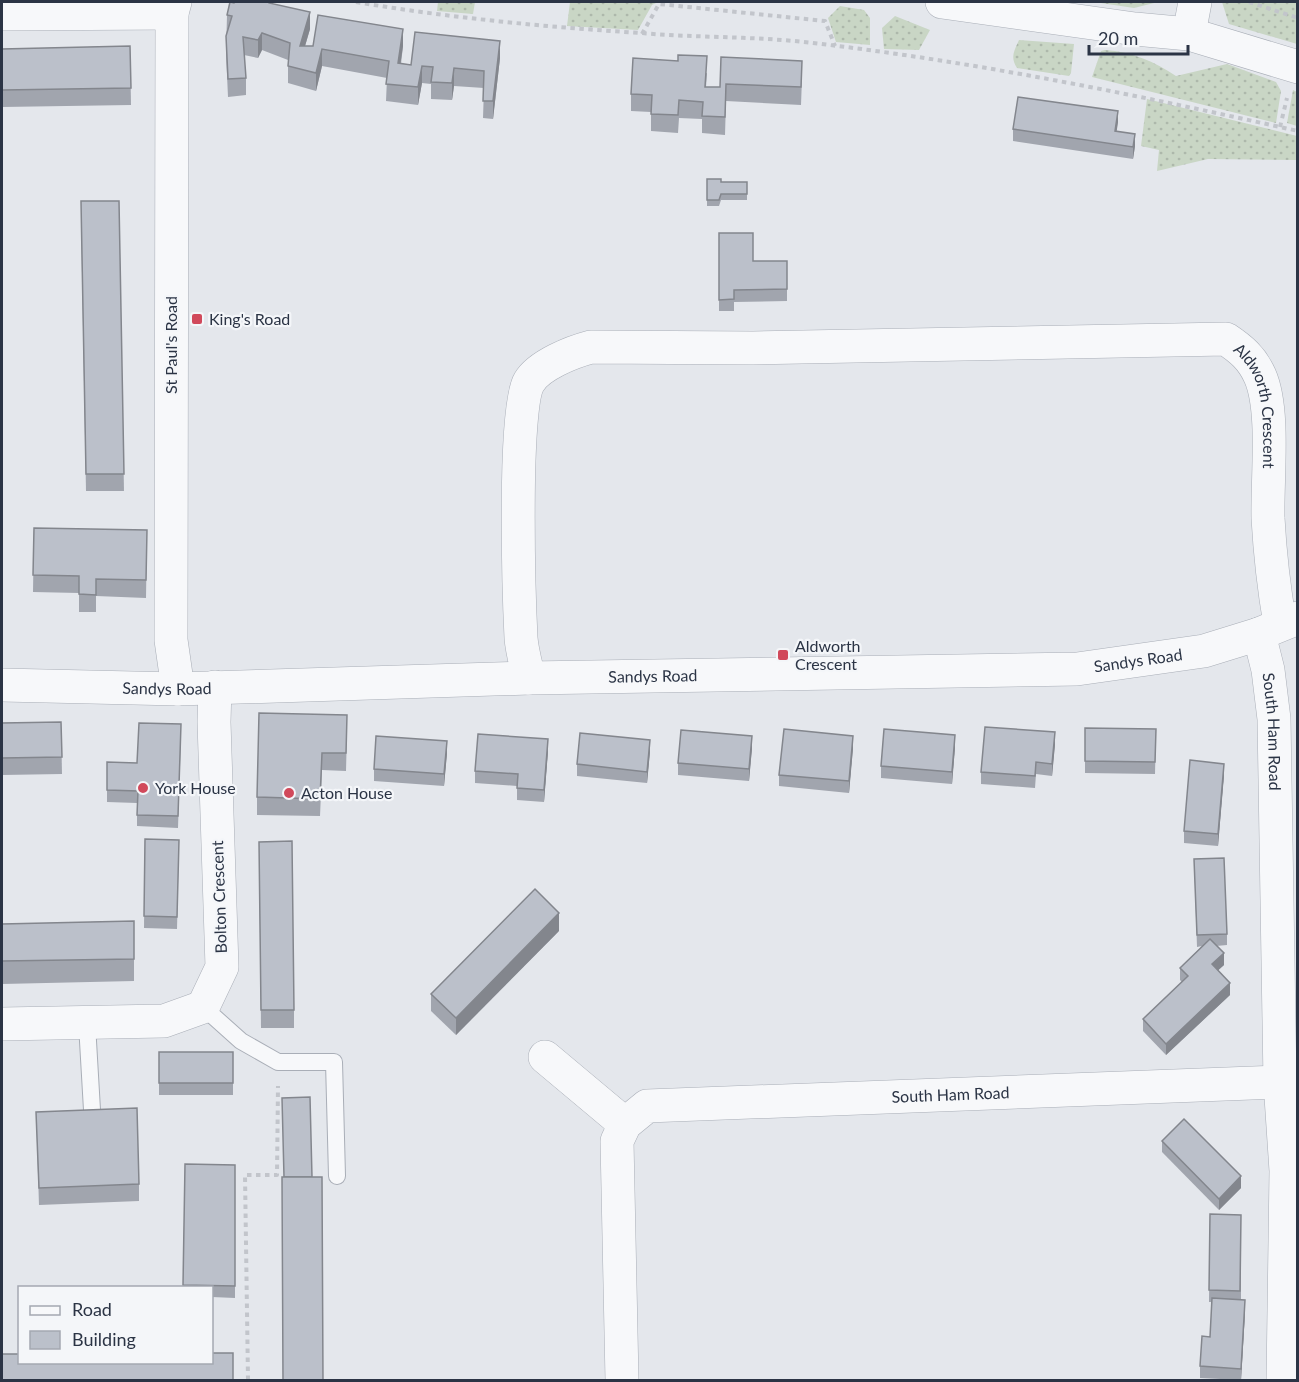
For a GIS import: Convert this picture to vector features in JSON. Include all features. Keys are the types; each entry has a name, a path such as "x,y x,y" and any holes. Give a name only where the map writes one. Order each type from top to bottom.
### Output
{"street":[{"path":"942,2 1135,29 1189,34 1298,67"},
{"path":"1189,34 1195,2"},
{"path":"2,14 174,7"},
{"name":"St Paul's Road","path":"174,7 171,640 178,689"},
{"name":"Aldworth Crescent","path":"529,678 521,628 519,494 522,401 528,382 535,375 568,353 591,347 742,348 1226,339 1244,351 1252,361 1268,400 1271,574 1279,626"},
{"name":"Sandys Road","path":"2,685 178,689 529,678 1077,669 1204,651 1279,626"},
{"name":"South Ham Road","path":"1279,626 1268,670 1274,719 1287,1094 1292,1165 1283,1380"},
{"name":"Bolton Crescent","path":"203,1007 222,967 214,722 215,687"},
{"path":"2,1024 164,1021 203,1007"},
{"path":"545,1057 626,1124 617,1141 622,1380"},
{"name":"South Ham Road","path":"626,1124 647,1106 1287,1094"}],"lane":[{"path":"203,1007 242,1041 278,1062 334,1062 337,1176"},
{"path":"87,1024 92,1110"}],"path":[{"path":"356,2 445,17 531,26 642,34 732,37 835,46 999,69 1116,90 1298,131"},
{"path":"1249,2 1298,18"},
{"path":"642,34 660,4 825,21 835,46"},
{"path":"248,1380 245,1174 277,1175 278,1062"}],"green space":[{"path":"438,2 475,2 473,14 437,11"},
{"path":"570,2 658,2 652,5 638,30 567,26"},
{"path":"1094,2 1158,2 1134,8"},
{"path":"1222,2 1297,2 1297,44 1229,24"},
{"path":"840,6 864,10 870,18 870,45 836,42 828,18"},
{"path":"895,16 930,30 919,50 884,49 882,28"},
{"path":"1019,40 1074,44 1069,76 1017,68 1013,57"},
{"path":"1101,51 1142,58 1176,76 1227,64 1276,82 1281,91 1276,123 1092,77"},
{"path":"1293,90 1297,92 1297,126 1287,123"},
{"path":"1147,99 1297,136 1297,160 1208,159 1157,171 1159,150 1141,146"}],"building":[{"path":"230,2 269,2 310,12 300,46 313,46 318,15 403,29 398,63 411,65 415,32 500,41 493,101 483,101 484,71 454,68 452,83 431,82 433,67 422,66 418,87 386,84 389,61 322,49 316,73 288,66 290,43 262,33 258,40 243,37 246,78 228,79 226,36 232,16 227,15"},
{"path":"130,46 131,88 2,90 2,49"},
{"path":"678,55 707,56 705,87 720,87 721,57 802,61 801,87 726,84 725,117 702,116 703,102 679,100 678,115 651,114 652,95 631,94 633,58 678,61"},
{"path":"1018,97 1118,111 1115,131 1135,134 1133,147 1013,129"},
{"path":"707,179 721,179 721,182 747,182 747,194 721,194 719,200 707,200"},
{"path":"81,201 119,201 124,474 86,474"},
{"path":"719,233 753,233 753,261 787,261 787,289 734,290 734,299 719,300"},
{"path":"34,528 147,530 146,580 96,579 96,595 79,594 79,576 33,575"},
{"name":"Acton House","path":"259,713 347,715 346,753 322,753 320,799 257,797"},
{"path":"61,722 62,757 2,758 2,723"},
{"name":"York House","path":"139,723 181,724 178,816 137,815 138,791 107,790 107,762 137,763"},
{"path":"985,727 1055,732 1052,764 1036,762 1035,776 981,772"},
{"path":"1085,728 1156,729 1155,762 1085,761"},
{"path":"784,729 853,736 849,781 779,775"},
{"path":"884,729 955,735 952,772 881,766"},
{"path":"681,730 752,736 749,769 678,763"},
{"path":"580,733 650,740 647,772 577,764"},
{"path":"478,734 548,739 544,790 517,788 518,774 475,771"},
{"path":"376,736 447,741 444,774 374,769"},
{"path":"1190,760 1224,764 1218,834 1184,831"},
{"path":"145,839 179,840 177,917 144,916"},
{"path":"292,841 294,1010 261,1010 259,842"},
{"path":"1224,858 1227,934 1197,935 1194,859"},
{"path":"535,889 559,913 456,1018 431,994"},
{"path":"134,921 134,959 2,961 2,924"},
{"path":"1210,939 1224,953 1212,964 1230,983 1166,1044 1143,1019 1188,976 1180,968"},
{"path":"159,1052 233,1052 233,1083 159,1083"},
{"path":"310,1097 312,1177 284,1177 282,1098"},
{"path":"137,1108 139,1184 39,1188 36,1112"},
{"path":"1184,1119 1241,1176 1219,1199 1162,1141"},
{"path":"185,1164 235,1165 235,1286 183,1285"},
{"path":"282,1177 322,1177 323,1380 283,1380"},
{"path":"1210,1214 1241,1215 1240,1291 1209,1290"},
{"path":"1212,1298 1245,1300 1241,1369 1200,1366 1202,1336 1210,1337"},
{"path":"213,1353 233,1353 233,1380 2,1380 2,1354 18,1354 18,1364 213,1364"}],"place":[{"name":"King's Road","path":"197,319"},
{"name":"Aldworth Crescent","path":"783,655"},
{"name":"York House","path":"143,788"},
{"name":"Acton House","path":"289,793"}]}
